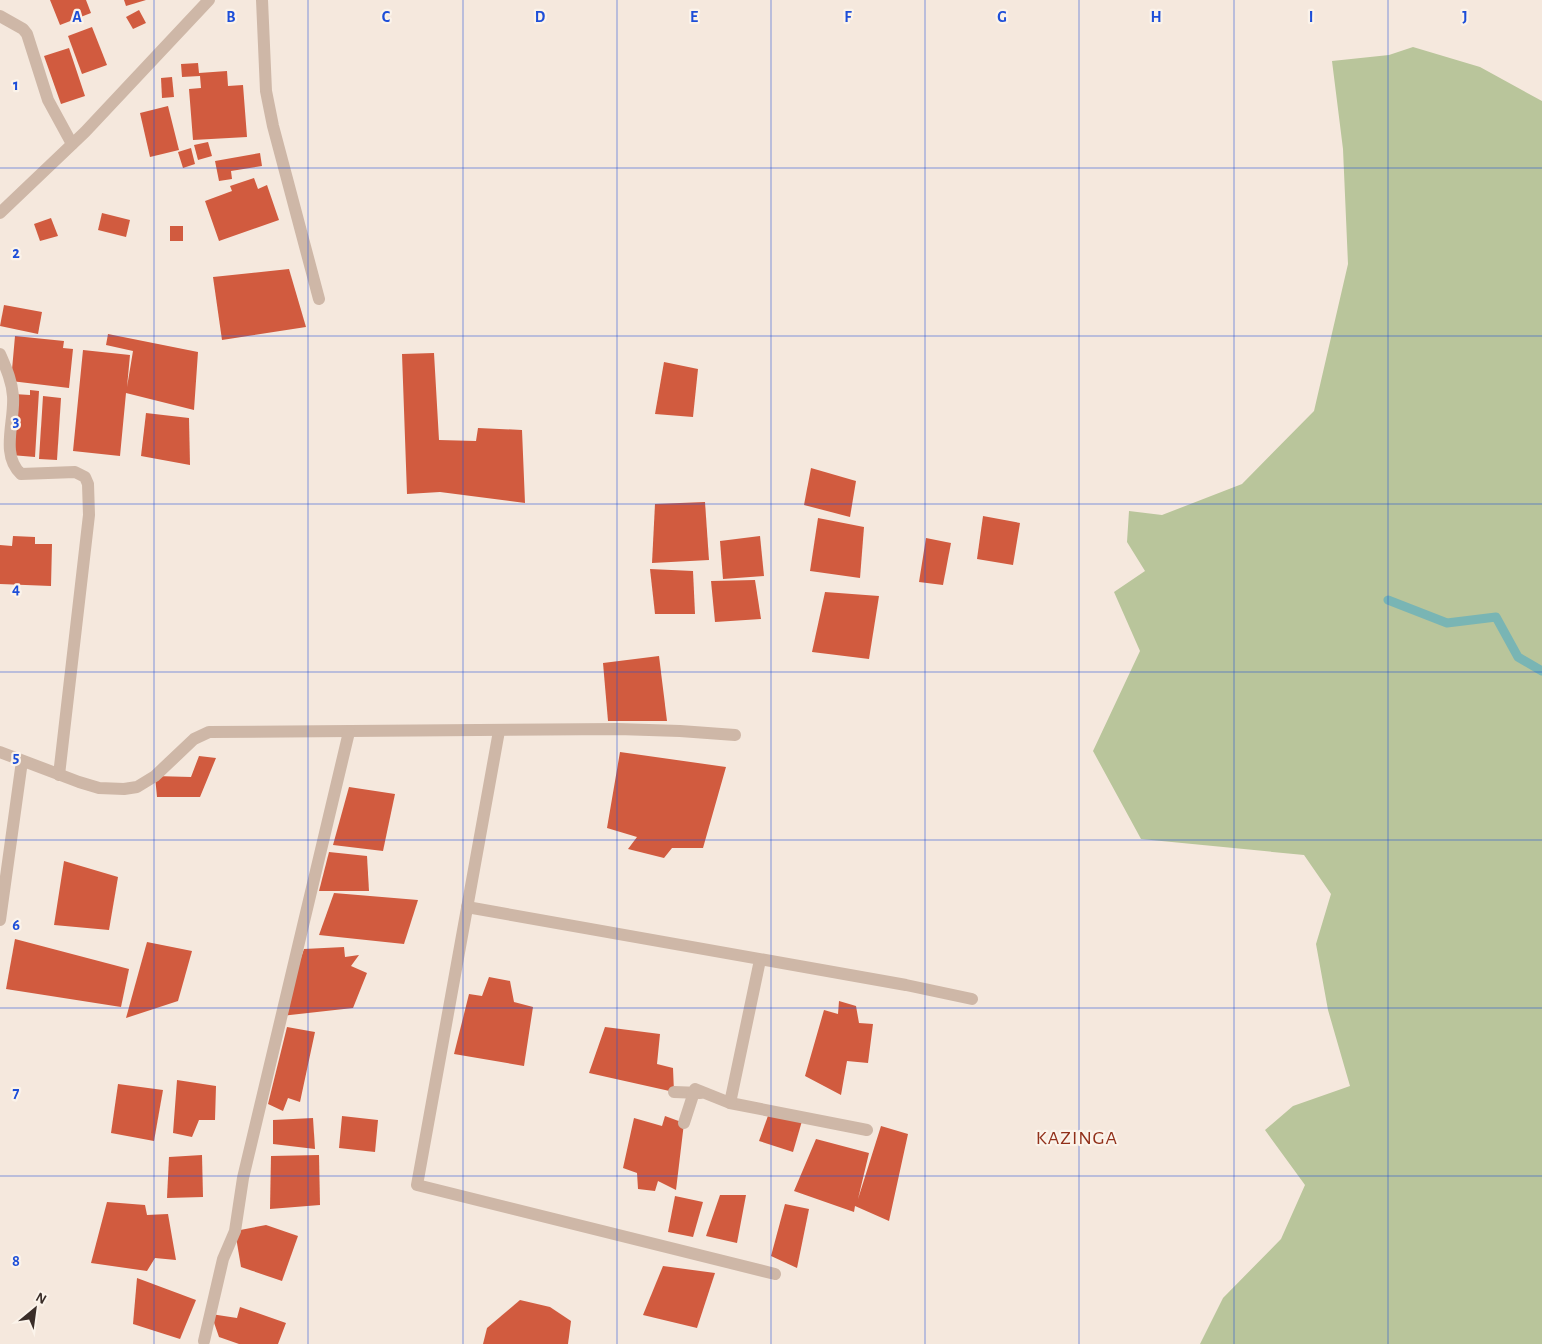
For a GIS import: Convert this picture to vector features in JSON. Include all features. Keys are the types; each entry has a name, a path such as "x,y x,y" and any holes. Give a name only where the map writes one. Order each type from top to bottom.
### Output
{"street":[{"path":"0,213 72,144 209,0"},
{"path":"262,0 266,91 273,126 319,299"},
{"path":"0,16 23,29 27,34 48,100 72,144"},
{"path":"0,354 8,374 13,396 9,458 14,468 21,474 75,472 84,477 88,484 89,515 59,775"},
{"path":"0,752 99,788 124,789 137,787 155,776 194,739 209,732 618,729 735,735"},
{"path":"499,731 417,1185 775,1274"},
{"path":"204,1341 223,1259 234,1231 243,1178 349,732"},
{"path":"0,920 22,761"},
{"path":"467,907 972,999"},
{"path":"730,1103 760,960"},
{"path":"684,1123 695,1089 730,1103 867,1130"},
{"path":"674,1092 705,1093"}],"green space":[{"path":"1413,47 1480,67 1542,101 1542,1344 1200,1344 1223,1298 1281,1239 1305,1185 1265,1130 1293,1106 1350,1086 1328,1010 1316,944 1331,894 1304,855 1141,839 1093,751 1140,651 1114,592 1145,571 1127,542 1129,511 1162,515 1242,484 1314,411 1348,264 1343,149 1332,61 1389,55"}],"building":[{"path":"50,0 86,0 91,13 60,25"},
{"path":"124,0 146,0 126,6"},
{"path":"139,10 146,23 133,29 126,17"},
{"path":"92,27 107,65 82,74 68,36"},
{"path":"69,48 85,96 61,104 44,56"},
{"path":"198,63 199,73 227,71 228,86 243,85 247,137 193,140 189,89 201,88 200,76 182,77 181,64"},
{"path":"172,77 174,97 162,98 161,78"},
{"path":"168,106 179,150 150,157 140,113"},
{"path":"208,142 212,156 198,160 194,145"},
{"path":"191,148 195,164 183,168 178,152"},
{"path":"260,153 262,166 231,171 232,179 219,181 215,161"},
{"path":"254,178 258,189 267,185 279,220 219,241 205,201 232,191 230,186"},
{"path":"102,213 130,220 126,237 98,230"},
{"path":"51,218 58,236 40,241 34,224"},
{"path":"170,226 183,226 183,241 170,241"},
{"path":"289,269 306,327 222,340 213,277"},
{"path":"4,305 42,312 38,334 0,326"},
{"path":"108,334 198,352 194,410 126,393 120,456 73,451 83,350 130,355 127,387 133,351 106,345"},
{"path":"15,336 64,341 63,348 73,349 69,388 11,381"},
{"path":"434,353 439,440 476,441 478,428 522,430 525,503 440,492 407,494 402,354"},
{"path":"664,362 698,369 693,417 655,414"},
{"path":"30,390 39,391 35,457 11,455 14,394 30,395"},
{"path":"43,396 61,398 57,460 39,459"},
{"path":"146,413 189,418 190,465 141,456"},
{"path":"811,468 856,481 850,517 804,505"},
{"path":"705,502 709,560 652,563 655,504"},
{"path":"983,516 1020,523 1013,565 977,559"},
{"path":"818,518 864,527 860,578 810,571"},
{"path":"13,536 35,537 35,544 52,544 51,586 0,584 0,545 12,546"},
{"path":"760,536 764,576 723,579 720,541"},
{"path":"926,538 951,543 943,585 919,582"},
{"path":"650,569 693,571 695,614 655,614"},
{"path":"755,580 761,619 715,622 711,581"},
{"path":"825,592 879,596 869,659 812,652"},
{"path":"659,656 667,721 608,721 603,663"},
{"path":"620,752 726,767 703,848 672,848 664,858 628,849 637,837 607,828"},
{"path":"199,756 216,758 200,797 157,797 155,776 191,777"},
{"path":"349,787 395,794 383,851 333,845"},
{"path":"329,852 367,856 369,891 319,891"},
{"path":"64,861 118,877 109,930 54,925"},
{"path":"334,893 418,900 404,944 319,935"},
{"path":"15,939 129,969 121,1007 6,989"},
{"path":"147,942 192,951 178,1001 126,1018"},
{"path":"344,947 345,957 359,955 351,966 367,973 353,1008 281,1016 304,949"},
{"path":"489,977 510,981 514,1002 533,1007 524,1066 454,1054 469,994 482,996"},
{"path":"839,1001 856,1006 859,1023 873,1024 868,1063 847,1061 841,1095 805,1076 824,1010 838,1014"},
{"path":"287,1027 315,1032 300,1102 288,1098 283,1111 268,1104"},
{"path":"605,1027 660,1034 657,1064 673,1068 674,1092 589,1073"},
{"path":"177,1080 216,1086 215,1120 199,1120 192,1137 173,1133"},
{"path":"118,1084 163,1090 154,1141 111,1133"},
{"path":"769,1113 802,1121 793,1152 759,1141"},
{"path":"342,1116 378,1120 375,1152 339,1148"},
{"path":"665,1116 684,1123 676,1190 658,1181 655,1191 638,1189 637,1173 623,1168 634,1118 662,1126"},
{"path":"313,1118 315,1149 273,1144 273,1120"},
{"path":"881,1126 908,1134 889,1221 855,1206 854,1212 794,1191 816,1139 869,1153 858,1199"},
{"path":"202,1155 203,1197 167,1198 169,1157"},
{"path":"319,1155 320,1205 270,1209 271,1156"},
{"path":"720,1195 746,1195 737,1243 706,1236"},
{"path":"675,1196 703,1202 693,1237 668,1232"},
{"path":"107,1202 145,1205 147,1215 168,1214 176,1260 155,1258 147,1271 91,1263"},
{"path":"785,1204 809,1209 797,1268 771,1256"},
{"path":"266,1225 298,1236 282,1281 241,1267 235,1231"},
{"path":"663,1266 715,1273 697,1328 643,1315"},
{"path":"137,1278 196,1300 180,1339 133,1324"},
{"path":"520,1300 550,1307 571,1321 568,1344 483,1344 487,1328"},
{"path":"240,1307 286,1323 278,1344 239,1344 219,1337 211,1314 237,1318"}],"waterway":[{"path":"1388,600 1447,623 1496,617 1518,657 1542,671"}],"district":[{"name":"KAZINGA","path":"1077,1138"}]}
